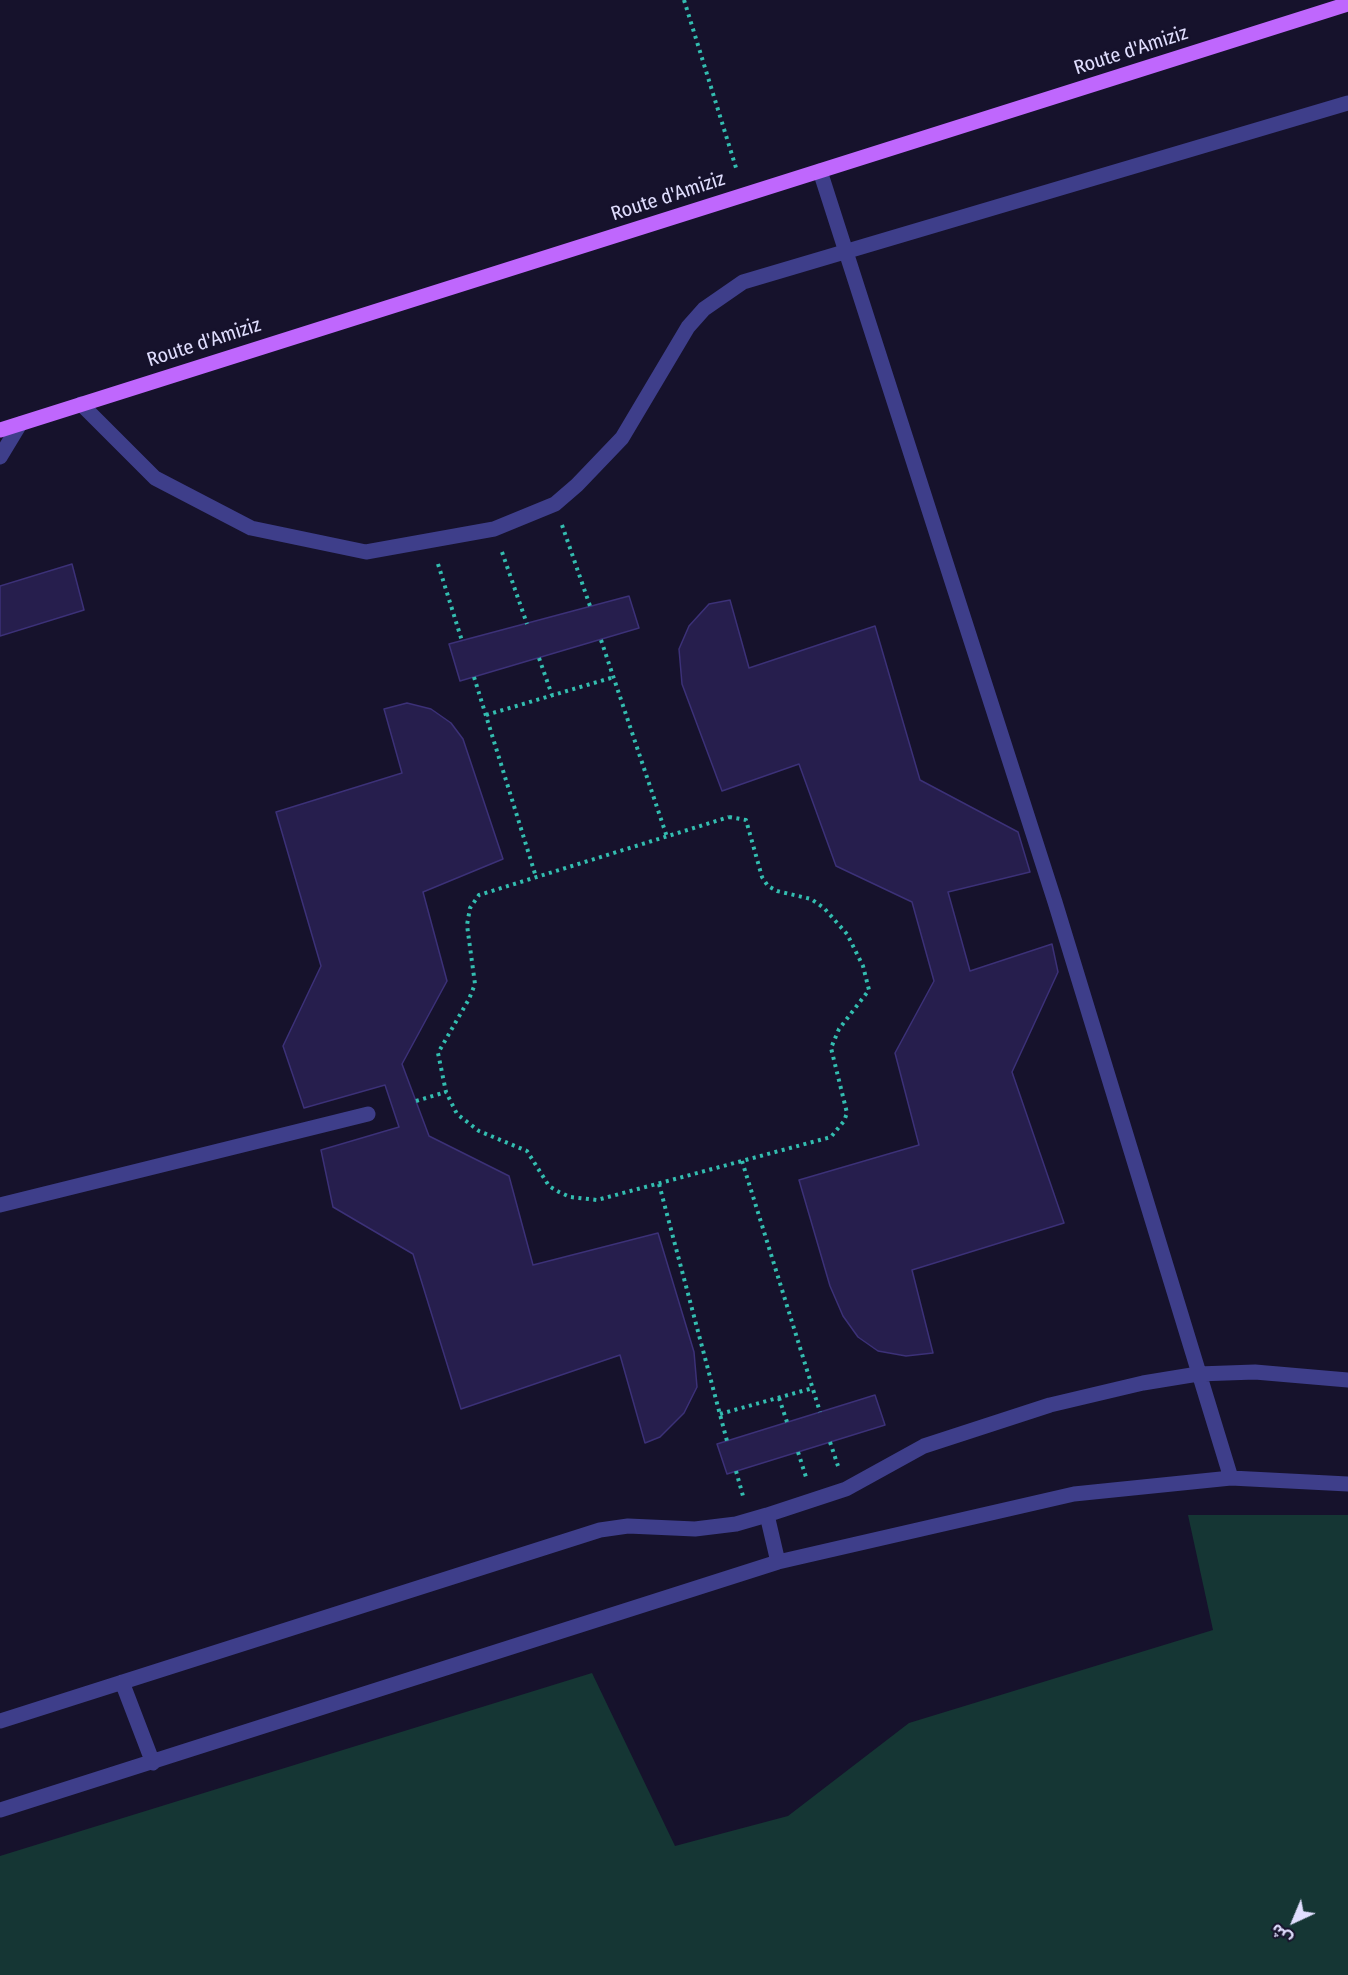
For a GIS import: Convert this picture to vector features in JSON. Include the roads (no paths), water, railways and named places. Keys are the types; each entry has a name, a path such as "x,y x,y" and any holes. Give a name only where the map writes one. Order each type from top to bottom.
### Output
{"main road":[{"name":"Route d'Amiziz","path":"0,430 1348,4"}],"street":[{"path":"81,404 155,478 251,528 366,552 494,529 555,504 622,438 666,360 688,327 704,309 743,282 1348,103"},
{"path":"820,171 1055,902 1231,1478"},
{"path":"0,457 20,424"},
{"path":"0,1205 368,1114"},
{"path":"0,1721 600,1530 628,1526 695,1529 736,1524 767,1515 846,1489 924,1446 1050,1405 1198,1374 1255,1372 1348,1380"},
{"path":"0,1810 778,1562 1074,1494 1231,1478 1348,1484"},
{"path":"767,1515 778,1562"},
{"path":"122,1682 153,1762"}]}
